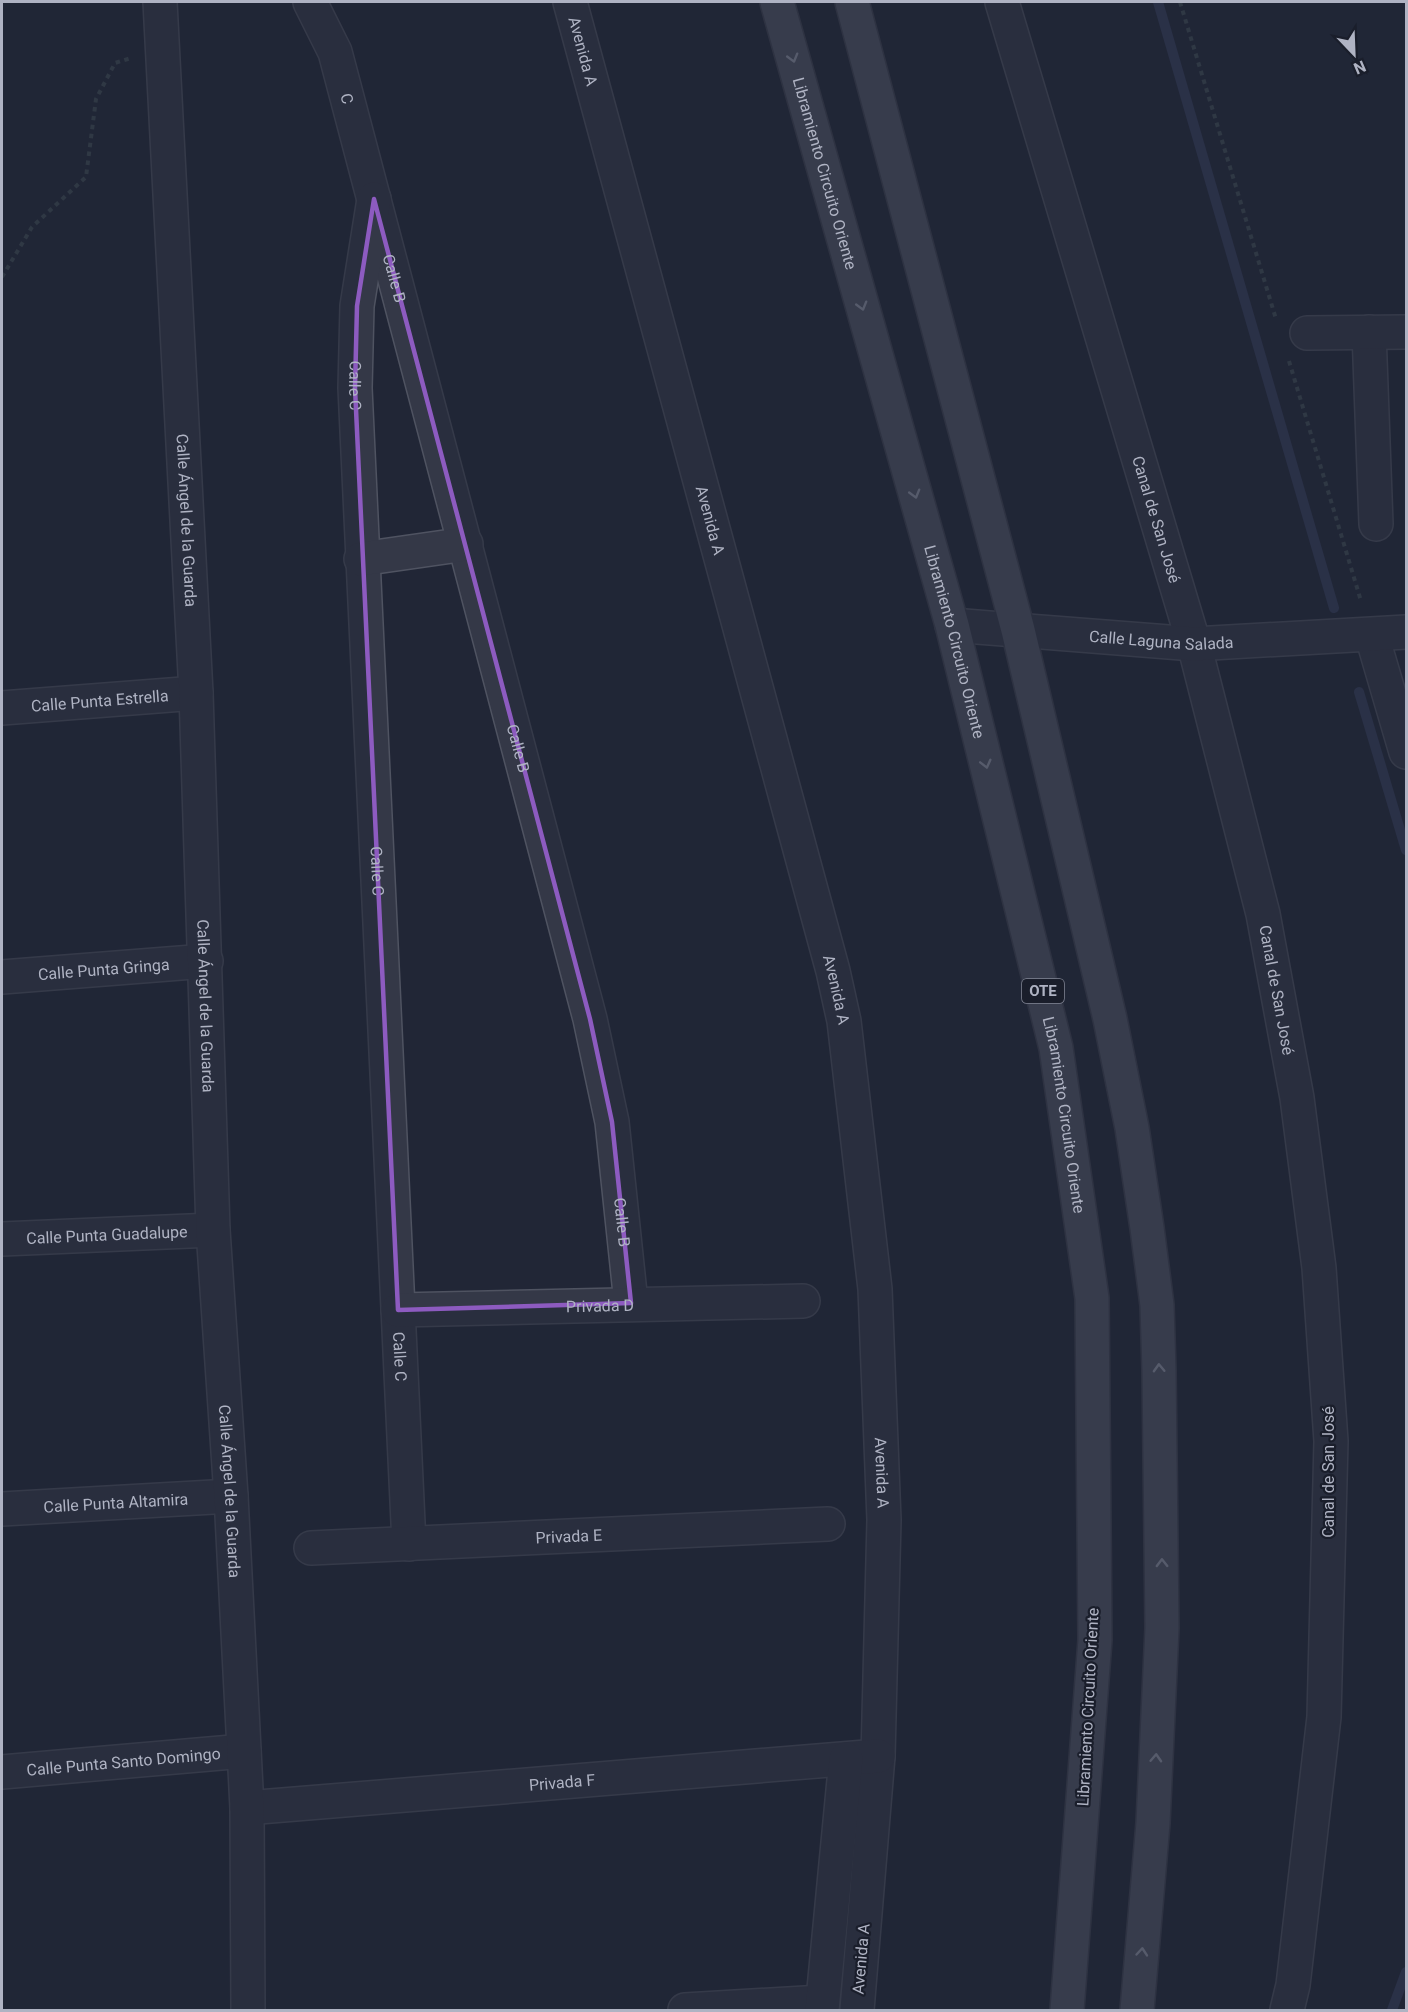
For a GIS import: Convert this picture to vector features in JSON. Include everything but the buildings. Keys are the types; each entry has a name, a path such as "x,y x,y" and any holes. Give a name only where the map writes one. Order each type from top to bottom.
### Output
{"main road":[{"name":"Libramiento Circuito Oriente","path":"777,2 952,625 1056,1048 1092,1298 1095,1640 1067,2010"},
{"path":"852,2 1018,630 1110,1019 1132,1128 1157,1305 1162,1628 1153,1823 1137,2010"}],"street":[{"name":"Calle Ángel de la Guarda","path":"160,2 196,693 213,1230 231,1496 246,1808 248,2010"},
{"name":"C","path":"310,2 335,52 374,199"},
{"name":"Avenida A","path":"570,2 827,948 844,1022 875,1289 884,1520 862,1757 822,2006"},
{"name":"Canal de San José","path":"1002,2 1194,644 1263,914 1297,1098 1319,1268 1330,1418 1324,1717 1293,1985 1287,2010"},
{"name":"Calle B","path":"374,199 590,1019 612,1122 631,1303"},
{"name":"Calle C","path":"374,199 357,306 355,388 361,560 410,1544"},
{"path":"1369,332 1376,524"},
{"path":"1306,333 1407,332"},
{"path":"361,560 466,544"},
{"name":"Calle Laguna Salada","path":"952,625 1194,644 1372,636 1407,632"},
{"path":"1372,636 1407,752"},
{"name":"Calle Punta Estrella","path":"2,708 196,693"},
{"name":"Calle Punta Gringa","path":"2,977 206,961"},
{"name":"Calle Punta Guadalupe","path":"2,1239 213,1230"},
{"name":"Privada D","path":"398,1310 631,1303 803,1301"},
{"name":"Calle Punta Altamira","path":"2,1509 231,1496"},
{"name":"Privada E","path":"311,1548 828,1524"},
{"name":"Calle Punta Santo Domingo","path":"2,1772 243,1751"},
{"name":"Avenida A","path":"857,2010 862,1757"},
{"name":"Privada F","path":"246,1808 862,1757"},
{"path":"685,2010 822,2006"}],"path":[{"path":"2,278 32,227 86,177 96,99 115,63 163,48"}],"highlighted area":[{"path":"374,199 590,1019 612,1122 631,1303 398,1310 355,388 357,306"}],"waterway":[{"path":"1158,2 1334,608"},
{"path":"1359,692 1406,850"},
{"path":"1392,2010 1406,1972"}]}
